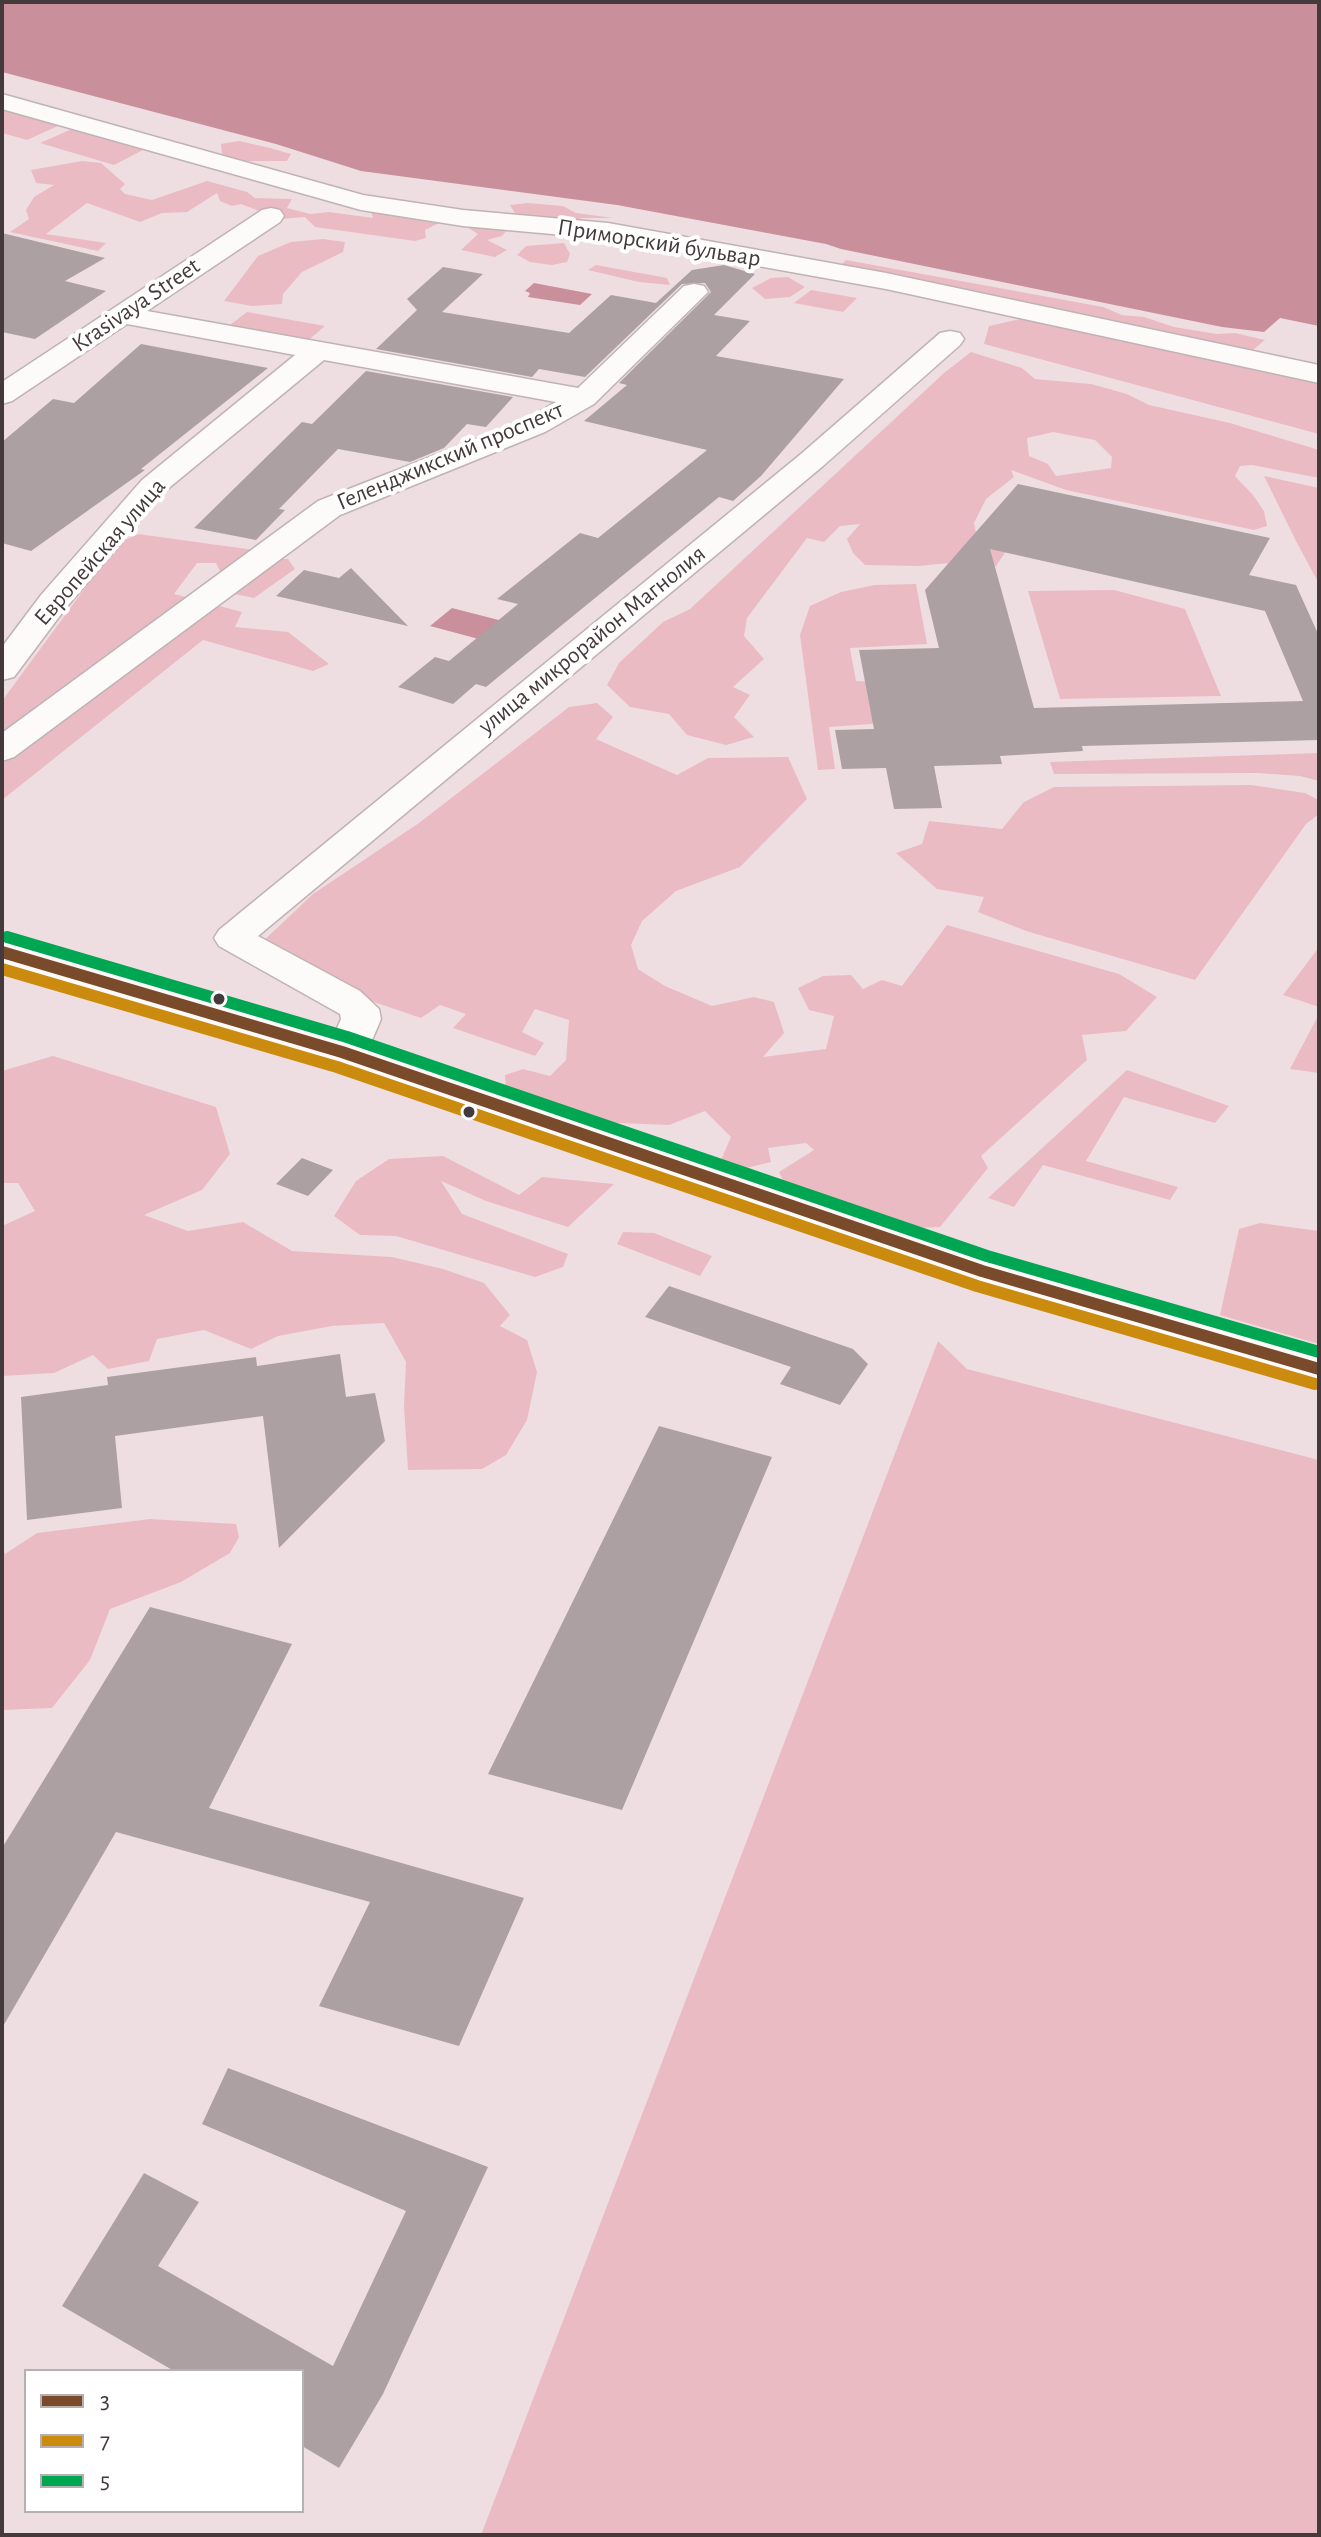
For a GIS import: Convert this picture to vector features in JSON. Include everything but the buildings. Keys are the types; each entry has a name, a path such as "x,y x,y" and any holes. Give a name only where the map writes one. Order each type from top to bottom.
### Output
{"street":[{"name":"Приморский бульвар","path":"2,101 361,202 463,218 623,233 886,281 1319,374"},
{"name":"Krasivaya Street","path":"2,395 271,216"},
{"name":"Геленджикский проспект","path":"2,750 329,508 535,426 584,398 694,292"},
{"path":"122,315 584,398"},
{"name":"улица микрорайон Магнолия","path":"342,1052 353,1038 361,1019 359,1009 233,938 812,460 950,339"},
{"name":"Европейская улица","path":"2,670 53,602 153,486 318,350"},
{"path":"2,952 342,1052 982,1271 1319,1369"}],"shaded area":[{"path":"2,2 1319,2 1319,326 1280,318 1264,332 1222,327 826,244 617,205 361,171 276,144 2,72"},
{"path":"2,104 69,121 27,140 2,133"},
{"path":"72,129 143,150 114,165 40,143"},
{"path":"239,141 291,154 287,161 230,161 222,154 221,144"},
{"path":"82,161 101,163 125,184 120,189 125,194 152,200 207,181 247,192 255,198 292,199 287,208 310,214 329,212 373,218 370,208 507,230 502,236 487,240 507,250 495,257 461,250 478,234 465,226 439,223 425,230 426,238 415,241 315,227 305,217 280,219 241,204 232,206 220,201 217,193 187,212 162,213 140,222 87,203 46,234 106,243 98,251 10,232 29,219 26,210 34,197 54,185 36,183 31,170"},
{"path":"510,205 563,206 576,213 613,218 583,218 560,223 515,213"},
{"path":"323,239 345,242 343,252 302,272 283,294 282,304 252,306 224,301 258,256 291,242"},
{"path":"564,243 570,254 567,262 552,265 530,262 517,255 526,246"},
{"path":"846,260 1103,307 1122,315 1144,317 1174,327 1217,334 1235,333 1265,340 1253,350 841,265"},
{"path":"596,265 667,278 670,285 639,282 588,270"},
{"path":"788,277 805,287 790,297 765,299 752,288 771,278"},
{"path":"534,283 592,294 580,305 528,297 530,293 525,291"},
{"path":"811,290 857,298 843,312 794,303"},
{"path":"247,312 325,326 305,343 226,328"},
{"path":"1034,316 1319,378 1319,434 984,344 989,326"},
{"path":"971,352 1022,368 1035,379 1091,384 1127,394 1149,405 1230,423 1319,450 1319,478 1252,465 1240,466 1235,476 1264,511 1267,526 1254,530 1066,490 1011,470 1014,477 986,499 974,523 976,533 1006,551 996,566 980,569 960,562 918,566 865,565 853,553 847,539 860,524 840,526 824,542 807,538 747,618 744,636 764,659 733,687 750,695 734,717 754,737 726,745 687,735 669,714 630,707 607,685 619,663 663,622 690,609 944,373","holes":["1053,432 1095,440 1112,457 1111,468 1056,476 1048,464 1029,456 1027,438"]},
{"path":"1264,476 1319,488 1319,584 1296,541"},
{"path":"138,534 254,550 262,559 288,559 295,569 254,598 230,593 216,563 197,563 174,594 242,612 235,627 288,632 329,664 313,671 203,640 2,800 2,701 118,543"},
{"path":"916,584 927,644 850,648 856,681 878,682 885,723 829,727 835,769 818,770 800,635 810,606 841,592 875,585"},
{"path":"1114,590 1185,609 1221,696 1060,699 1028,591"},
{"path":"452,608 522,626 501,645 430,626"},
{"path":"597,703 613,717 596,739 677,775 708,758 788,757 807,799 740,867 676,891 642,921 631,945 638,969 665,986 712,1006 754,997 774,1002 784,1033 763,1057 826,1049 834,1016 809,1010 798,988 823,976 851,975 863,989 882,980 902,986 947,925 1119,974 1157,997 1126,1031 1082,1035 1087,1060 981,1156 988,1168 940,1227 916,1228 787,1188 779,1172 814,1150 806,1143 768,1148 771,1162 738,1170 721,1160 731,1137 705,1111 669,1125 596,1122 506,1089 505,1075 523,1069 550,1076 566,1060 569,1020 535,1009 522,1032 544,1043 535,1056 453,1028 466,1014 440,1005 421,1018 368,1000 258,946 313,894 419,823 569,707"},
{"path":"1319,753 1319,781 1300,776 1258,773 1054,774 1050,762"},
{"path":"1251,785 1305,793 1319,800 1319,814 1306,824 1195,980 1026,931 978,912 984,897 937,889 896,853 922,844 929,821 1002,829 1024,802 1054,787"},
{"path":"1319,947 1319,1007 1283,995"},
{"path":"1319,1014 1319,1073 1290,1069"},
{"path":"53,1056 216,1107 230,1154 202,1190 144,1215 188,1231 243,1222 292,1251 392,1257 484,1283 510,1315 500,1326 527,1340 537,1372 527,1420 506,1455 482,1469 408,1470 404,1406 406,1362 384,1323 332,1326 278,1336 251,1349 204,1330 157,1339 149,1361 108,1369 93,1355 54,1373 2,1376 2,1226 35,1211 18,1183 2,1183 2,1071"},
{"path":"1127,1070 1229,1106 1215,1123 1124,1097 1086,1161 1178,1187 1170,1200 1043,1165 1014,1207 988,1198"},
{"path":"443,1156 519,1195 542,1177 614,1184 568,1227 486,1201 441,1181 462,1214 568,1254 563,1267 535,1277 396,1236 360,1235 334,1216 356,1181 389,1159"},
{"path":"1260,1223 1319,1231 1319,1344 1220,1315 1239,1229"},
{"path":"623,1232 654,1233 712,1256 700,1276 617,1244"},
{"path":"938,1341 967,1369 1319,1460 1319,2535 481,2535"},
{"path":"150,1519 236,1524 239,1537 230,1553 181,1582 110,1609 90,1660 52,1708 2,1710 2,1547 5,1554 37,1533"}],"transit line":[{"name":"5","path":"7,937 347,1037 987,1256 1319,1352"},
{"name":"3","path":"2,952 342,1052 982,1271 1319,1369"},
{"name":"7","path":"2,969 337,1067 977,1286 1315,1384"}]}
